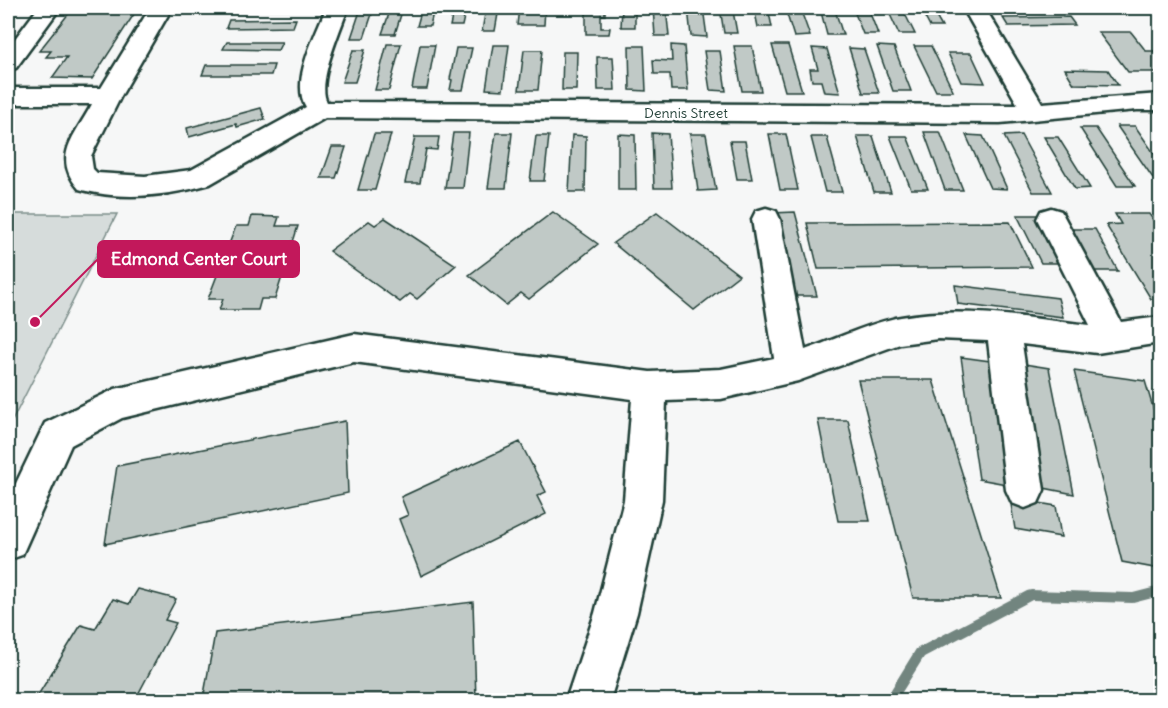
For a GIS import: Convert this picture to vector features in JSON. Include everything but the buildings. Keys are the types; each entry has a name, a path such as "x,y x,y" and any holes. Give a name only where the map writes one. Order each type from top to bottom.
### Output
{"street":[{"path":"161,8 109,96 78,156 80,172 89,182 112,185 178,184 200,177 320,110 312,97 312,79 337,8"},
{"path":"974,8 1034,111"},
{"path":"8,26 43,17"},
{"path":"8,61 43,17"},
{"path":"8,96 109,96"},
{"name":"Dennis Street","path":"320,110 988,115 1161,102"},
{"path":"766,219 792,368"},
{"path":"1051,219 1112,337"},
{"path":"8,541 58,434 115,404 354,348 650,387 721,384 792,368 899,332 938,326 1003,328 1097,339 1161,330"},
{"path":"1003,328 1024,490"},
{"path":"588,700 615,614 643,500 650,387"}],"shaded area":[{"path":"8,214 117,214 8,429"}],"waterway":[{"path":"891,700 920,653 1031,595 1133,598 1160,591"}],"place":[{"name":"Edmond Center Court","path":"35,322"}]}
